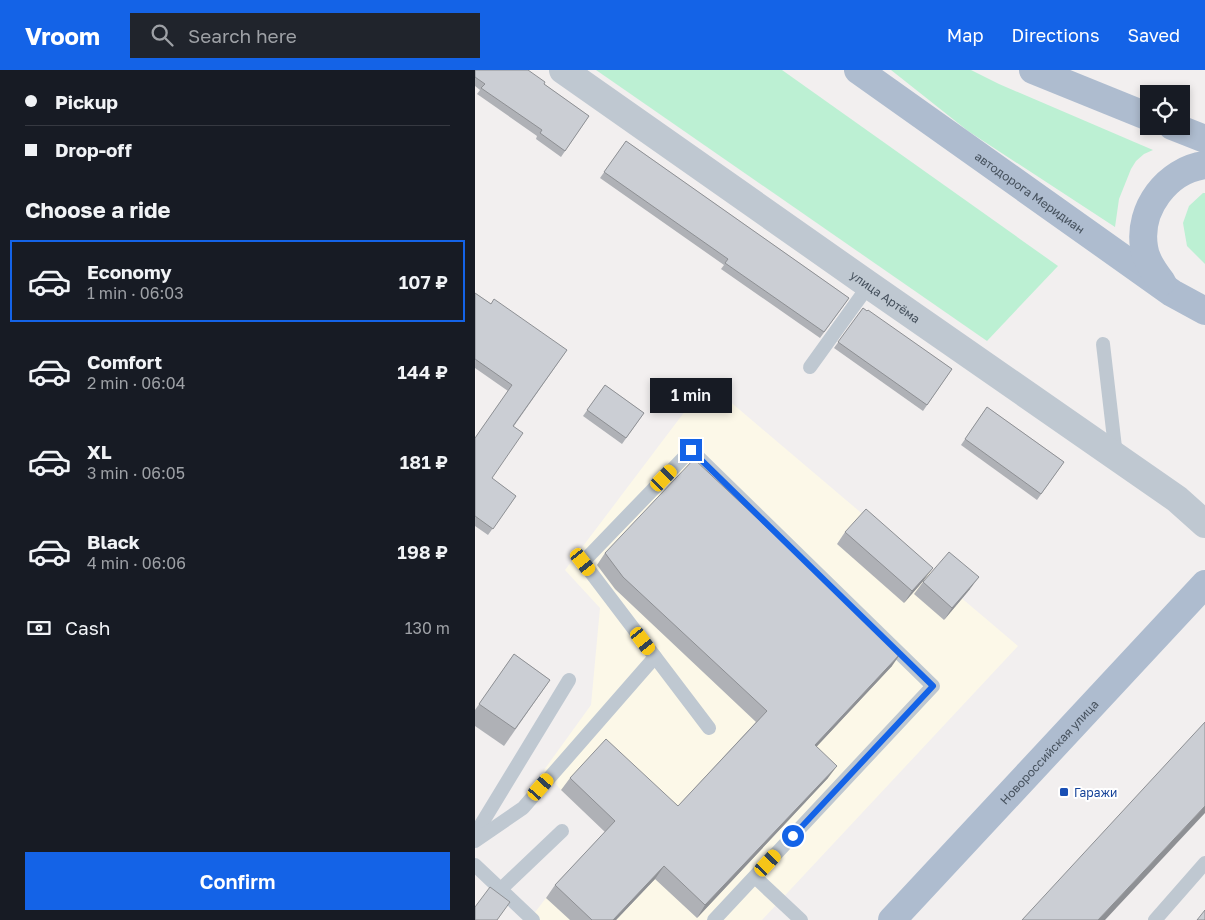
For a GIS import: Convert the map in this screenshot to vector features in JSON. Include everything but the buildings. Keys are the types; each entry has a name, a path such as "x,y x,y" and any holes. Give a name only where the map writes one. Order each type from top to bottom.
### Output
{"main road":[{"name":"автодорога Меридиан","path":"858,70 1172,293 1205,311"},
{"path":"1033,70 1140,113"},
{"path":"1190,133 1205,139"},
{"path":"1172,293 1158,277 1144,250 1143,234 1146,216 1153,200 1173,177 1185,170 1205,165"},
{"name":"Новороссийская улица","path":"893,920 1205,584"}],"street":[{"name":"улица Артёма","path":"563,70 1177,499 1205,524"}],"lane":[{"path":"810,367 869,285"},
{"path":"1103,344 1116,456"},
{"path":"709,728 583,562 691,450 933,686 714,920"},
{"path":"476,832 523,808 655,657"},
{"path":"476,832 569,680"},
{"path":"501,889 562,831"},
{"path":"1155,920 1205,863"},
{"path":"475,865 533,920"},
{"path":"755,877 801,920"}],"shaded area":[{"path":"707,382 1018,646 762,920 529,920 546,898 607,833 561,790 544,770 591,705 600,608 565,570"}],"green space":[{"path":"596,70 782,70 1058,266 987,341"},
{"path":"891,70 971,70 999,84 1153,150 1144,154 1131,169 1119,199 1115,227 968,131"},
{"path":"1205,193 1205,264 1187,246 1183,223 1189,206"}],"place":[{"name":"Гаражи","path":"1064,792"}],"route":[{"path":"691,450 933,686 793,836"}]}
